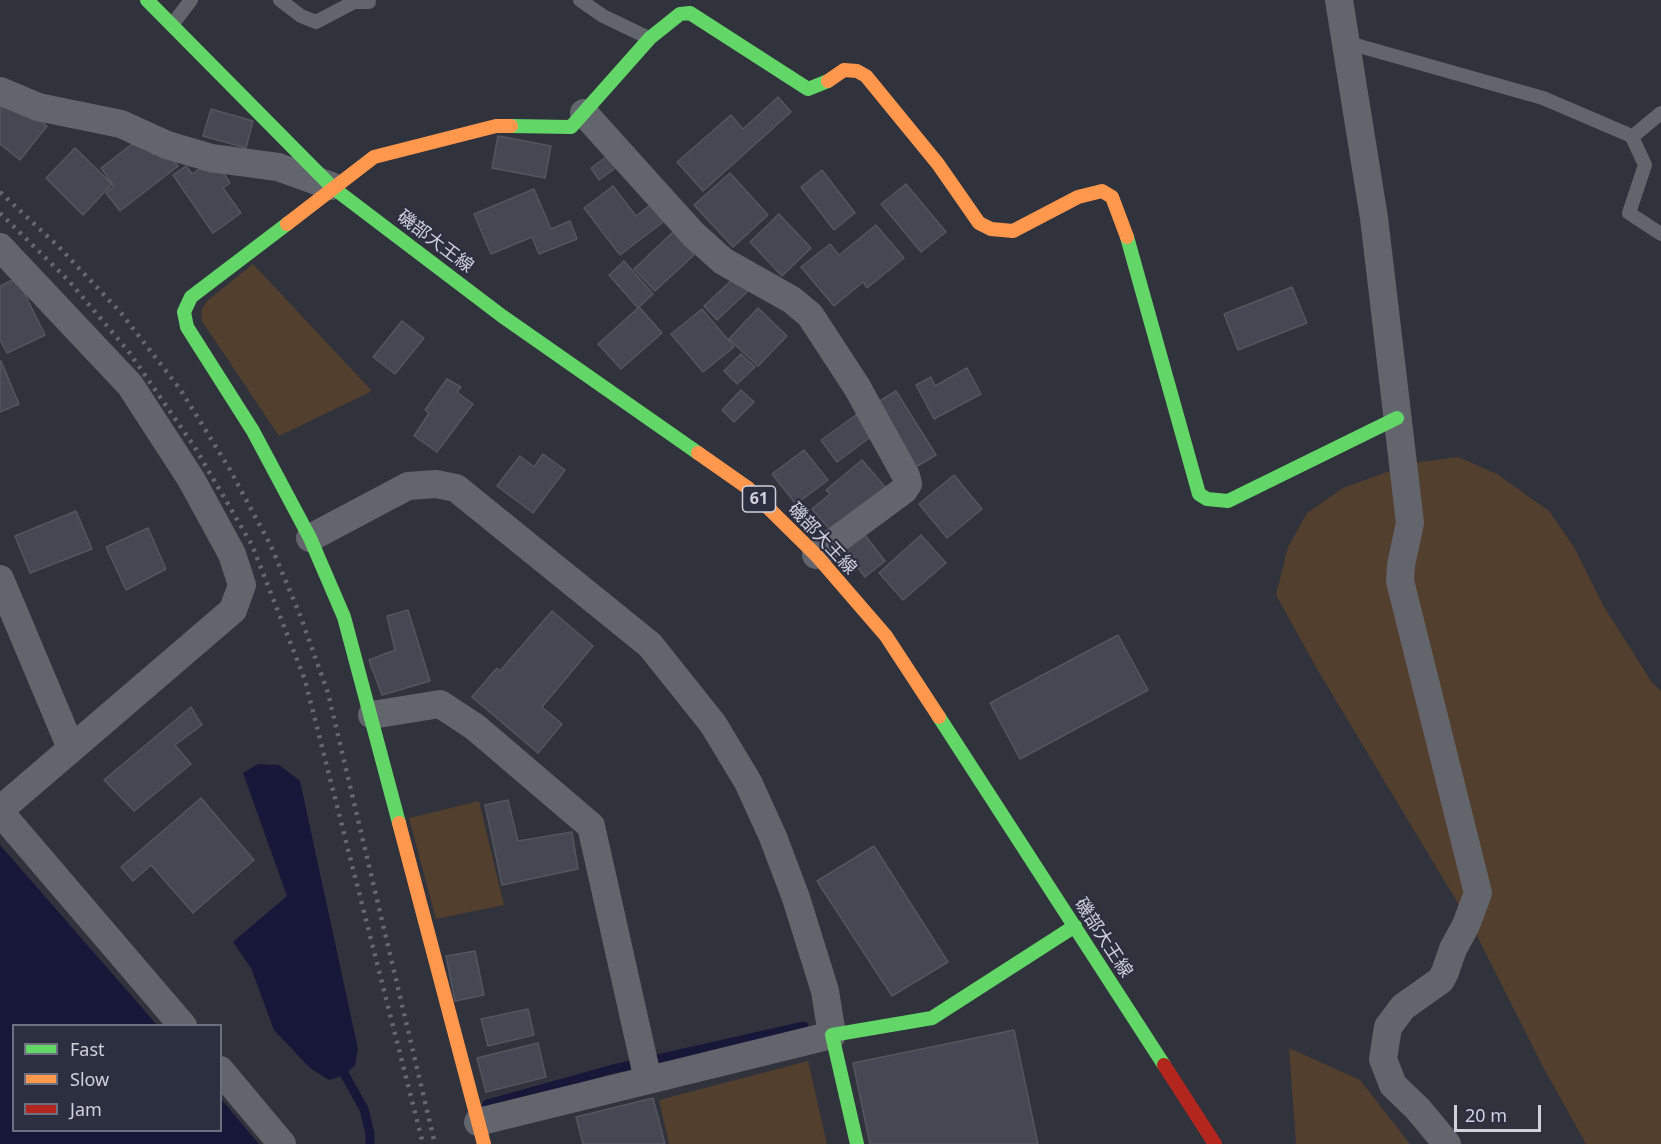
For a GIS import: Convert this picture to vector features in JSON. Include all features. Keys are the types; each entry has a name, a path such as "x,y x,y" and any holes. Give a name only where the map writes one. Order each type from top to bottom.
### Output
{"street":[{"name":"磯部大王線","path":"147,0 332,187 502,316 748,488 816,555 886,636 1215,1144"},
{"path":"1339,0 1374,218 1410,523 1400,581 1478,893 1441,980 1403,1007 1388,1026 1383,1059 1393,1085 1447,1144"},
{"path":"1075,926 932,1018 832,1035 648,1080 481,1133 372,715 344,617 310,538 252,431 188,327 184,312 191,297 374,157 496,126 571,127 650,38 680,14 690,12 808,89 821,86 844,70 857,71 866,76 938,164 979,223 991,230 1012,231 1078,197 1102,190 1112,197 1133,252 1193,478 1199,494 1207,499 1228,501 1397,418"},
{"path":"0,91 38,107 120,124 167,145 211,158 278,167 332,187"},
{"path":"584,112 693,234 723,261 792,300 810,315 857,387 906,476 908,484 904,490 816,555"},
{"path":"0,247 130,385 191,479 232,555 242,585 233,610 0,811 181,1024"},
{"path":"310,538 408,486 436,484 456,488 650,645 713,724 748,782 765,819 796,898 825,991 832,1035 857,1144"},
{"path":"0,579 71,748"},
{"path":"372,715 440,704 475,727 591,826 648,1080"},
{"path":"222,1072 282,1144"}],"lane":[{"path":"172,25 191,0"},
{"path":"280,0 301,16 316,22 354,2 369,2"},
{"path":"580,0 603,16 650,38"},
{"path":"1345,42 1543,98 1583,113 1632,137 1645,165 1629,213 1661,234"},
{"path":"1632,137 1661,113"}],"shaded area":[{"path":"253,264 372,391 279,436 202,321 201,311 207,301"},
{"path":"1458,457 1497,474 1549,511 1574,547 1603,605 1651,681 1661,691 1661,1144 1586,1144 1542,1065 1474,930 1317,669 1276,595 1288,547 1307,513 1343,488 1412,463"},
{"path":"258,764 279,765 300,781 358,1049 355,1065 345,1075 329,1080 310,1068 274,1030 251,968 233,942 287,896 243,773"},
{"path":"479,801 504,905 436,919 409,818"},
{"path":"0,845 156,1024 12,1024 12,1132 222,1132 222,1100 259,1144 0,1144"},
{"path":"1289,1048 1360,1080 1410,1144 1296,1144"},
{"path":"808,1061 827,1144 669,1144 659,1100"}],"building":[{"path":"10,96 47,126 20,160 0,144 0,108"},
{"path":"778,97 791,112 703,191 677,162 731,115 743,129"},
{"path":"211,109 253,121 246,148 203,136"},
{"path":"498,136 551,146 545,178 492,168"},
{"path":"140,138 153,155 163,148 178,166 120,211 106,193 114,186 101,168"},
{"path":"75,148 112,184 83,215 46,178"},
{"path":"613,152 622,163 599,180 591,168"},
{"path":"205,165 210,173 219,166 230,183 223,188 241,213 213,233 173,175 186,166 192,174"},
{"path":"822,170 855,213 834,230 801,187"},
{"path":"730,173 768,215 733,247 694,205"},
{"path":"906,184 946,232 921,252 881,204"},
{"path":"613,186 636,216 658,199 671,216 620,255 584,208"},
{"path":"534,189 551,229 570,221 577,239 539,254 532,237 491,254 474,214"},
{"path":"779,214 811,248 782,276 750,242"},
{"path":"876,225 904,258 867,288 863,282 834,306 801,267 830,244 839,255"},
{"path":"673,232 694,255 655,291 634,269"},
{"path":"624,261 653,294 639,307 662,333 621,369 598,344 638,308 609,275"},
{"path":"735,277 748,291 717,320 704,306"},
{"path":"17,278 45,335 7,353 0,340 0,286"},
{"path":"1292,287 1307,323 1238,350 1224,314"},
{"path":"758,308 787,336 758,366 729,339"},
{"path":"702,309 734,347 703,372 671,334"},
{"path":"402,321 424,338 395,374 373,357"},
{"path":"741,354 755,367 737,384 724,371"},
{"path":"0,362 19,404 0,412"},
{"path":"967,368 981,394 934,419 916,385 931,377 935,386"},
{"path":"447,379 461,387 457,392 473,404 437,452 414,436 429,413 425,410"},
{"path":"741,390 754,402 734,422 722,410"},
{"path":"896,391 936,455 909,471 870,407"},
{"path":"856,415 872,436 837,462 821,440"},
{"path":"804,450 828,480 796,504 772,474"},
{"path":"543,454 565,470 533,513 497,486 520,456 534,467"},
{"path":"862,460 886,488 833,533 812,509 830,494 826,490"},
{"path":"954,475 982,509 947,538 919,504"},
{"path":"76,511 92,549 30,573 15,536"},
{"path":"148,528 166,569 126,590 106,547"},
{"path":"861,530 885,561 865,577 841,546"},
{"path":"921,535 946,563 903,600 879,573"},
{"path":"408,610 430,681 382,695 369,660 395,650 387,616"},
{"path":"552,611 593,646 542,707 562,724 538,753 472,697 497,668 500,671"},
{"path":"1118,635 1148,690 1020,759 990,703"},
{"path":"191,707 202,725 175,745 191,764 134,811 104,780"},
{"path":"201,798 254,860 193,913 151,865 133,881 121,867"},
{"path":"508,800 518,841 572,832 578,869 502,885 485,805"},
{"path":"874,846 948,962 892,996 817,881"},
{"path":"475,951 484,995 455,1001 446,956"},
{"path":"528,1009 534,1035 488,1046 481,1019"},
{"path":"1014,1030 1038,1144 870,1144 853,1063"},
{"path":"538,1043 546,1077 486,1092 477,1058"},
{"path":"653,1098 665,1144 583,1144 576,1117"}],"waterway":[{"path":"487,1104 613,1069 804,1026"},
{"path":"345,1075 364,1109 370,1144"}],"railway":[{"path":"0,192 59,247 121,313 180,389 229,468 271,546 300,615 328,693 435,1144"},
{"path":"0,213 69,281 129,352 194,446 252,545 305,680 423,1144"}],"traffic: fast":[{"path":"147,0 332,187 502,316 698,453"},
{"path":"511,126 571,127 650,38 680,14 690,13 808,89 828,81"},
{"path":"287,224 191,297 184,312 187,327 253,431 310,538 344,617 399,823"},
{"path":"1127,237 1199,494 1207,499 1228,501 1397,418"},
{"path":"939,717 1164,1065"},
{"path":"857,1144 832,1035 932,1018 1075,926"}],"traffic: slow":[{"path":"828,81 844,70 857,71 866,76 938,164 979,223 991,229 1013,231 1078,197 1102,191 1112,197 1127,237"},
{"path":"287,224 374,157 496,126 511,126"},
{"path":"698,453 748,488 816,555 886,636 939,717"},
{"path":"399,823 484,1144"}],"traffic: jam":[{"path":"1164,1065 1215,1144"}]}
